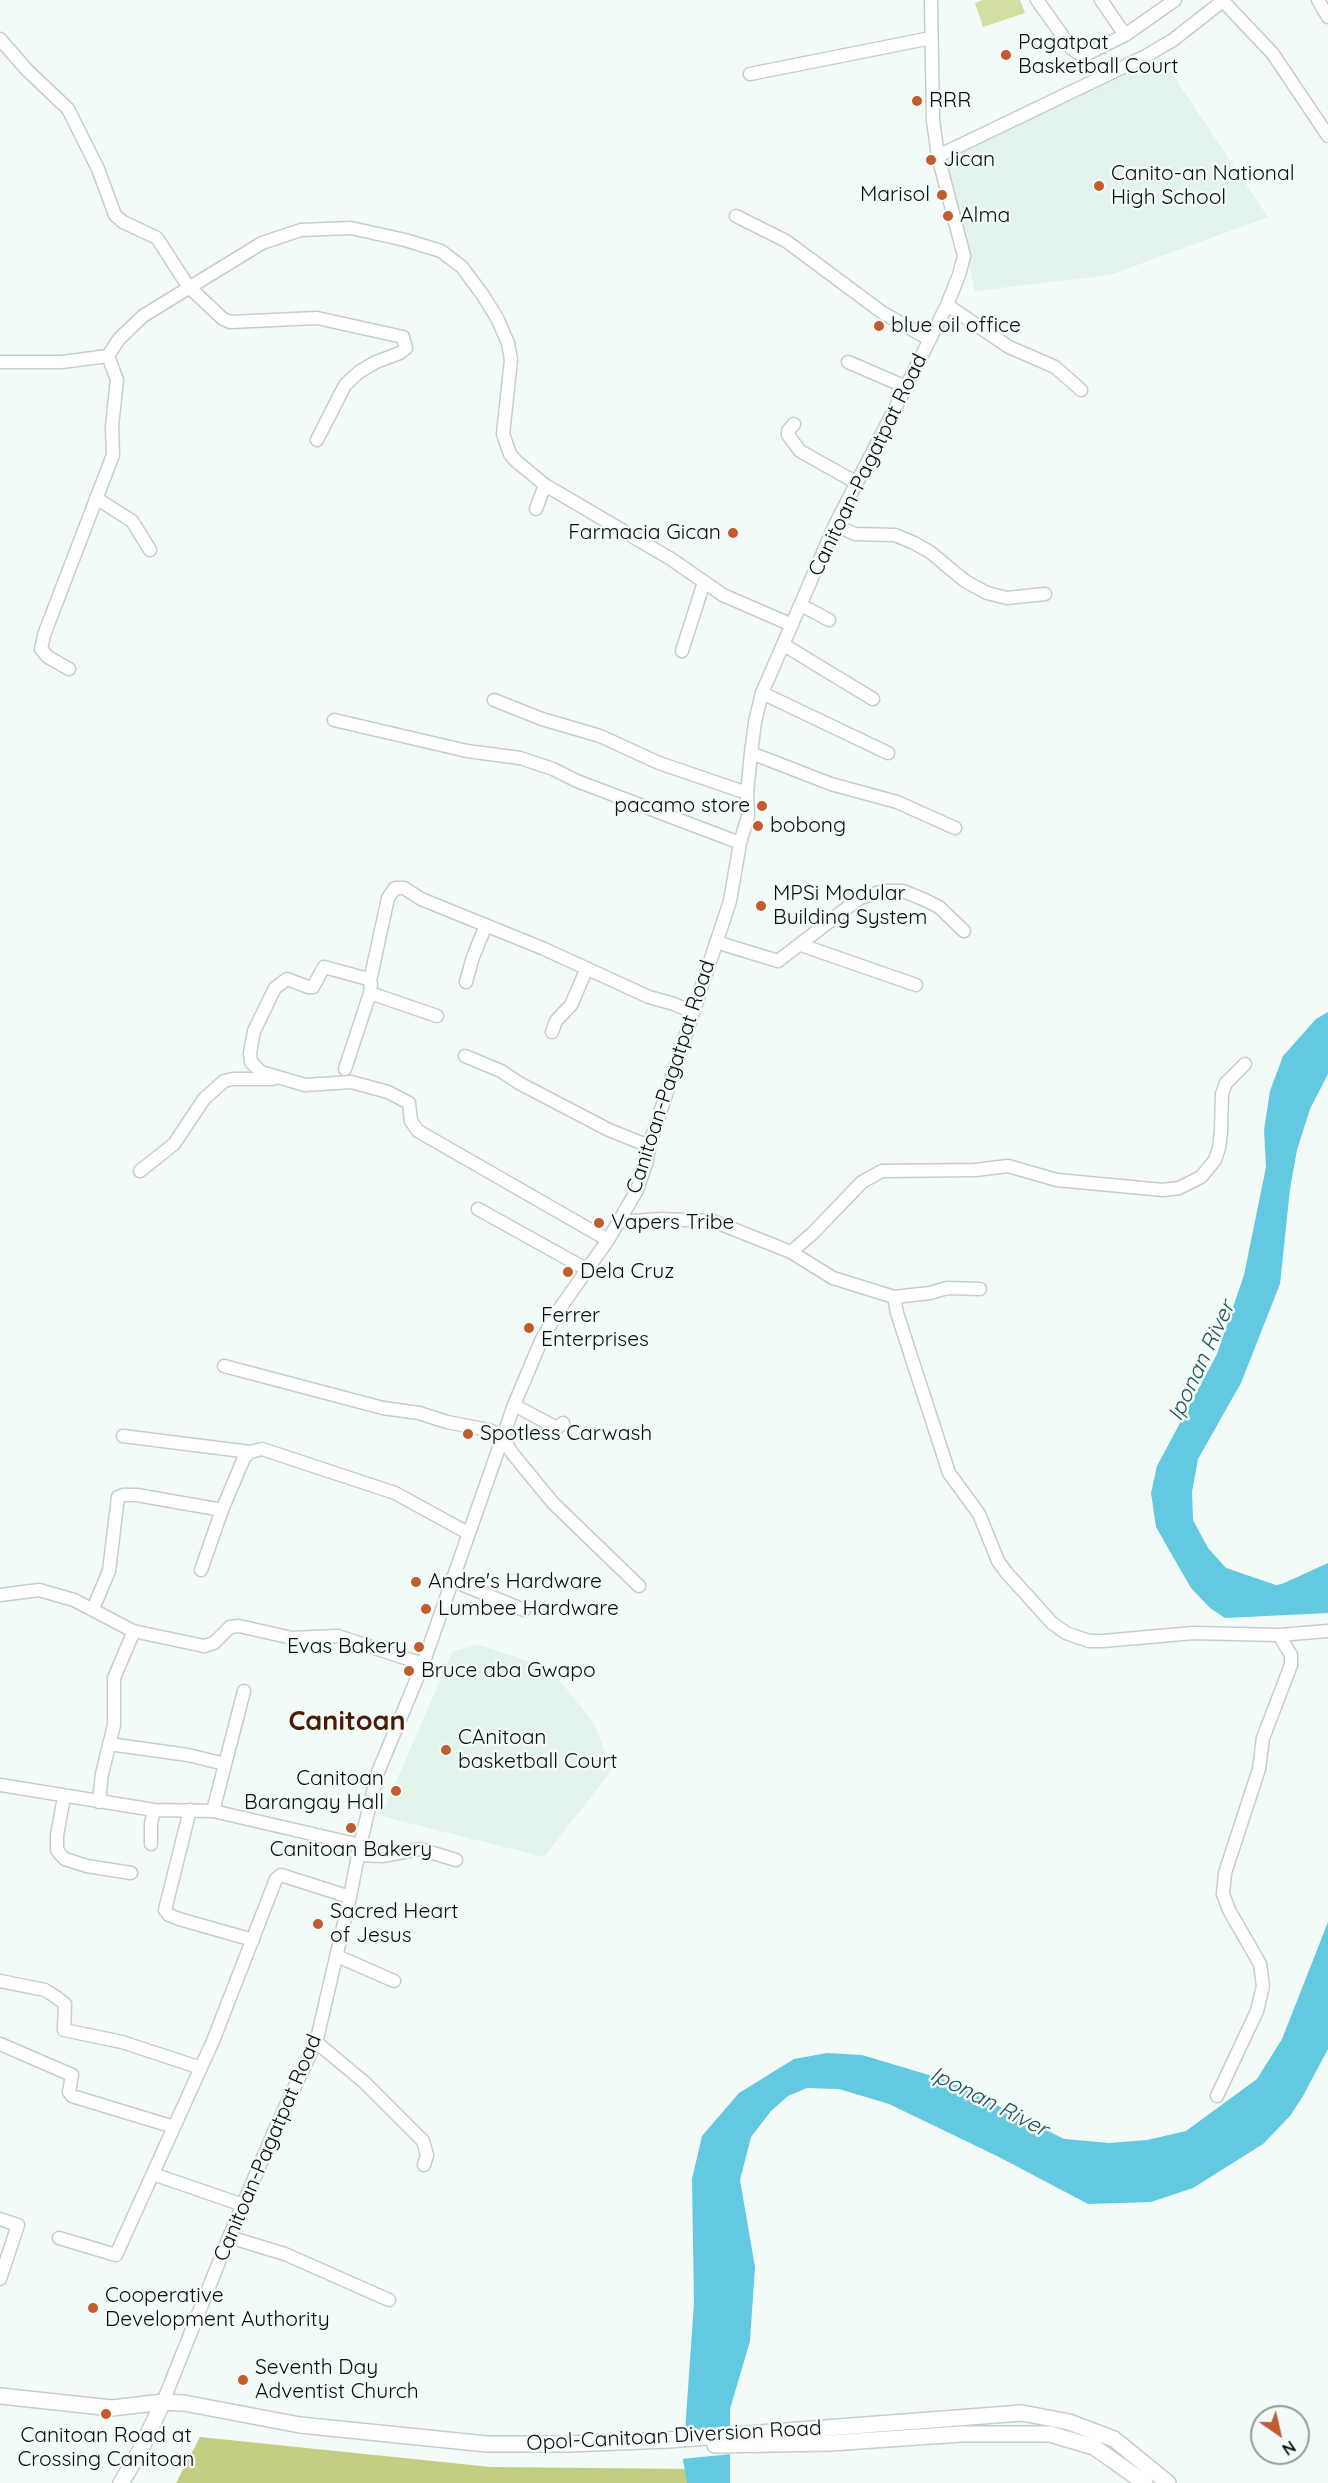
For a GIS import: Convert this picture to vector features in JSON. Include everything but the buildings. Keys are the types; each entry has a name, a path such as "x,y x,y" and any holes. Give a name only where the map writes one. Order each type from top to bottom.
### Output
{"main road":[{"name":"Opol-Canitoan Diversion Road","path":"0,2396 112,2408 184,2403 300,2425 477,2443 568,2444 689,2439 841,2442 961,2434 1050,2434 1094,2448 1145,2483"},
{"path":"121,2483 140,2451 161,2406"},
{"name":"Opol-Canitoan Diversion Road","path":"689,2439 720,2446 738,2440 1022,2413 1069,2422 1114,2439 1168,2483"}],"street":[{"name":"Canitoan-Pagatpat Road","path":"161,2406 229,2237 316,2042 378,1772 423,1664 514,1405 541,1341 586,1269 608,1240 637,1190 692,1012 730,901 740,843 748,816 747,793 751,753 762,693 835,525 955,289 964,256 938,156 933,120 931,0"},
{"path":"1037,0 1072,49 1079,55 1092,53 1125,35 1162,4 1175,0"},
{"path":"1101,0 1125,35"},
{"path":"938,156 1144,57 1173,40 1224,0 1274,54 1328,136"},
{"path":"1318,0 1328,17"},
{"path":"750,74 931,38"},
{"path":"0,39 27,70 68,110 98,169 115,215 123,222 157,238 188,286 215,313 230,322 317,318 403,337 406,348 400,353 376,362 359,372 345,385 317,441"},
{"path":"736,216 786,240 883,313 929,339"},
{"path":"0,362 62,362 108,356 119,339 142,316 262,243 301,230 338,228 368,231 441,251 462,267 482,294 502,329 511,360 503,434 510,454 545,485 670,559 723,595 792,625"},
{"path":"947,305 1009,347 1055,367 1081,390"},
{"path":"69,669 52,660 41,649 44,635 113,456 112,426 117,380 108,356"},
{"path":"848,362 906,387"},
{"path":"794,424 788,431 788,435 801,451 857,483"},
{"path":"536,509 545,485"},
{"path":"96,498 132,521 150,550"},
{"path":"835,525 855,534 895,535 914,543 930,552 965,581 987,593 1007,598 1045,594"},
{"path":"682,651 704,582"},
{"path":"801,605 829,620"},
{"path":"784,645 873,699"},
{"path":"762,693 888,753"},
{"path":"494,700 600,736 659,763 747,793"},
{"path":"334,720 467,751 520,758 740,843"},
{"path":"751,753 831,784 897,802 955,828"},
{"path":"345,1069 370,987 388,898 395,888 404,888 421,899 587,968 649,997 675,1004 692,1012"},
{"path":"716,942 778,961 860,898 884,891 903,891 926,900 939,907 964,931"},
{"path":"466,981 486,925"},
{"path":"801,945 916,985"},
{"path":"437,1016 327,967 321,970 311,987 287,979 279,984 254,1031 250,1053 251,1062 256,1069 305,1085 351,1082 399,1097 409,1102 411,1121 418,1131 608,1240"},
{"path":"552,1032 556,1021 571,1005 587,968"},
{"path":"465,1056 501,1071 519,1083 609,1130 649,1146"},
{"path":"791,1251 813,1233 862,1182 882,1171 975,1170 1008,1166 1058,1180 1162,1190 1179,1188 1202,1177 1215,1160 1221,1132 1222,1094 1226,1083 1245,1064"},
{"path":"140,1171 174,1144 204,1099 224,1081 280,1078"},
{"path":"478,1209 586,1269"},
{"path":"619,1222 672,1219 713,1221 791,1251 825,1275 894,1297 930,1293 947,1288 980,1288"},
{"path":"894,1297 949,1473 979,1514 998,1561 1052,1623 1066,1633 1089,1641 1193,1633 1279,1635 1328,1631"},
{"path":"224,1366 383,1408 418,1413 447,1422 489,1430 502,1436 512,1453 553,1503 639,1586"},
{"path":"514,1405 557,1428 563,1423"},
{"path":"123,1436 250,1452 261,1449 272,1452 395,1493 468,1533"},
{"path":"201,1570 239,1468 250,1452"},
{"path":"93,1609 109,1570 118,1497 137,1495 222,1510"},
{"path":"451,1580 507,1605 524,1610"},
{"path":"0,1595 39,1590 74,1600 134,1631 204,1646 210,1645 230,1627 235,1626 292,1638 338,1636 423,1664"},
{"path":"99,1802 102,1774 114,1725 114,1678 134,1631"},
{"path":"1217,2096 1257,2011 1263,1986 1260,1964 1229,1910 1223,1894 1225,1873 1258,1769 1263,1738 1291,1665 1291,1655 1279,1635"},
{"path":"213,1811 244,1691"},
{"path":"109,1744 188,1755 225,1764"},
{"path":"0,1785 154,1810 213,1811 382,1856 420,1848 456,1860"},
{"path":"64,1797 57,1835 57,1850 62,1856 87,1866 132,1873"},
{"path":"151,1844 154,1810"},
{"path":"190,1810 165,1910 169,1915 179,1919 253,1940"},
{"path":"59,2238 89,2249 116,2255 201,2068 276,1879 281,1875 351,1897"},
{"path":"337,1956 394,1981"},
{"path":"0,1981 45,1990 56,1997 65,2004 64,2030 122,2042 201,2068"},
{"path":"316,2042 364,2082 423,2141 427,2155 424,2165"},
{"path":"0,2044 72,2075 69,2092 72,2096 174,2127"},
{"path":"153,2174 243,2205"},
{"path":"0,2219 18,2224 0,2279"},
{"path":"229,2237 285,2254 389,2300"}],"shaded area":[{"name":"Canito-an National High School","path":"1160,56 1268,217 1110,275 975,291 943,155"},
{"path":"479,1645 550,1668 594,1724 612,1770 544,1857 381,1816 453,1651"}],"green space":[{"path":"983,0 1020,0 1025,13 983,27 975,3"},
{"path":"200,2437 491,2467 694,2469 696,2483 176,2483"}],"water":[{"path":"1328,1012 1328,1074 1310,1109 1297,1150 1290,1189 1280,1284 1241,1383 1198,1459 1192,1492 1193,1520 1208,1548 1226,1568 1276,1585 1328,1563 1328,1613 1225,1618 1210,1608 1191,1588 1156,1527 1151,1493 1157,1466 1217,1354 1244,1275 1266,1167 1264,1130 1270,1091 1283,1056 1316,1019"},
{"name":"Iponan River","path":"1328,1922 1328,2049 1303,2096 1290,2116 1263,2144 1193,2188 1151,2202 1088,2204 999,2157 889,2104 839,2089 807,2088 788,2096 771,2111 751,2137 740,2180 755,2267 750,2341 730,2409 730,2483 687,2483 683,2460 694,2303 692,2179 702,2136 739,2093 794,2059 827,2053 862,2055 949,2081 1064,2139 1109,2143 1147,2140 1186,2131 1257,2079 1282,2039"}],"pier":[{"path":"733,2429 732,2454 681,2459 683,2433"}],"place":[{"name":"Pagatpat Basketball Court","path":"1006,55"},
{"name":"RRR","path":"917,101"},
{"name":"Jican","path":"931,160"},
{"name":"Canito-an National High School","path":"1099,186"},
{"name":"Marisol","path":"942,195"},
{"name":"Alma","path":"948,216"},
{"name":"blue oil office","path":"879,326"},
{"name":"Farmacia Gican","path":"733,533"},
{"name":"pacamo store","path":"762,806"},
{"name":"bobong","path":"758,826"},
{"name":"MPSi Modular Building System","path":"761,906"},
{"name":"Vapers Tribe","path":"599,1223"},
{"name":"Dela Cruz","path":"568,1272"},
{"name":"Ferrer Enterprises","path":"529,1328"},
{"name":"Spotless Carwash","path":"468,1434"},
{"name":"Andre's Hardware","path":"416,1582"},
{"name":"Lumbee Hardware","path":"426,1609"},
{"name":"Evas Bakery","path":"419,1647"},
{"name":"Bruce aba Gwapo","path":"409,1671"},
{"name":"CAnitoan basketball Court","path":"446,1750"},
{"name":"Canitoan Barangay Hall","path":"396,1791"},
{"name":"Canitoan Bakery","path":"351,1828"},
{"name":"Sacred Heart of Jesus","path":"318,1924"},
{"name":"Cooperative Development Authority","path":"93,2308"},
{"name":"Seventh Day Adventist Church","path":"243,2380"},
{"name":"Canitoan Road at Crossing Canitoan","path":"106,2414"}],"district":[{"name":"Canitoan","path":"347,1722"}]}
